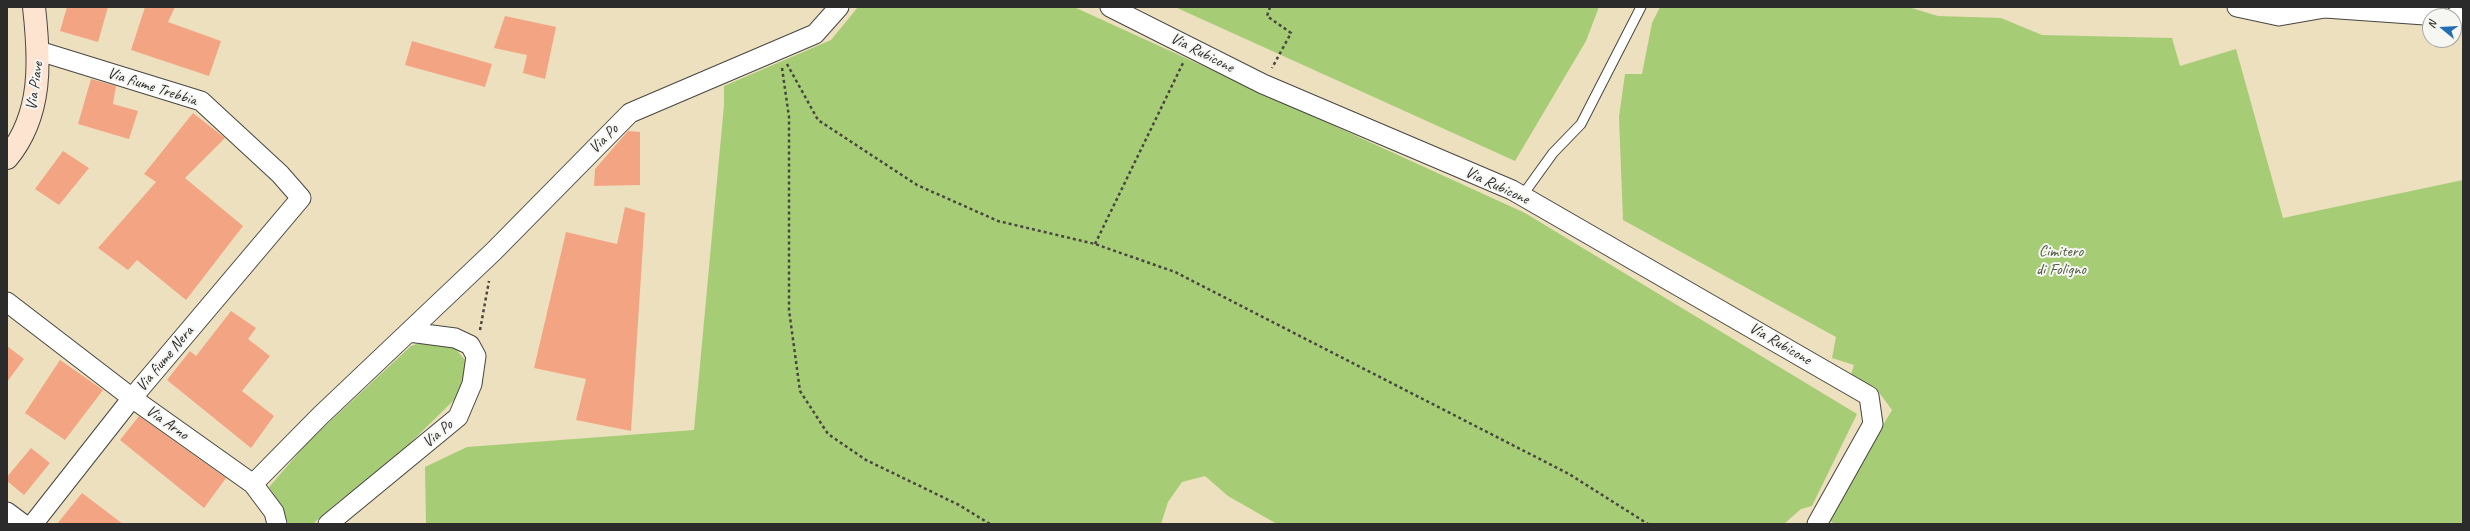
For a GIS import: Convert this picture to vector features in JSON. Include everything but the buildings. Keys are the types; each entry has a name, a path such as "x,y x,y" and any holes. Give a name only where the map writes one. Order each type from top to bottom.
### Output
{"main road":[{"name":"Via Piave","path":"7,158 17,146 32,114 38,85 39,51 34,7"}],"street":[{"name":"Via Po","path":"253,484 320,416 494,251 630,113 815,34 840,7"},
{"name":"Via Rubicone","path":"1110,7 1263,84 1522,196 1869,396 1873,424 1817,524"},
{"path":"2237,7 2279,16 2325,8 2422,15"},
{"name":"Via fiume Trebbia","path":"39,51 201,101 280,174 300,198"},
{"name":"Via fiume Nera","path":"34,524 132,398 300,198"},
{"name":"Via Arno","path":"7,302 132,398 253,484 274,512 277,524"},
{"path":"409,332 455,338 470,345 476,356"},
{"name":"Via Po","path":"328,524 458,417 472,384 476,356"},
{"path":"7,512 23,524"}],"lane":[{"path":"1522,196 1553,153 1581,124 1641,7"}],"path":[{"path":"1263,84 1291,32 1267,16 1270,7"},
{"path":"1095,244 1190,48"},
{"path":"779,50 818,120 917,185 998,220 1095,244 1175,272 1568,474 1648,524"},
{"path":"779,50 789,117 789,310 800,391 828,434 866,460 959,505 990,524"},
{"path":"476,356 494,251"}],"green space":[{"path":"858,7 1074,7 1525,213 1857,414 1812,506 1801,509 1784,524 1277,524 1228,496 1205,476 1182,482 1168,502 1161,524 426,524 425,467 467,447 694,430 724,105 724,86 831,40"},
{"path":"1175,7 1599,7 1586,41 1515,161"},
{"name":"Cimitero di Foligno","path":"1660,7 1908,7 1938,16 2001,18 2042,35 2172,38 2180,66 2236,49 2283,218 2463,180 2463,524 1834,524 1828,518 1892,410 1875,387 1850,377 1854,365 1832,358 1836,337 1623,220 1619,117 1625,74 1642,74 1652,23"},
{"path":"433,338 452,345 466,361 467,374 456,398 393,460 338,502 313,524 289,524 269,487 310,440 411,346"}]}
